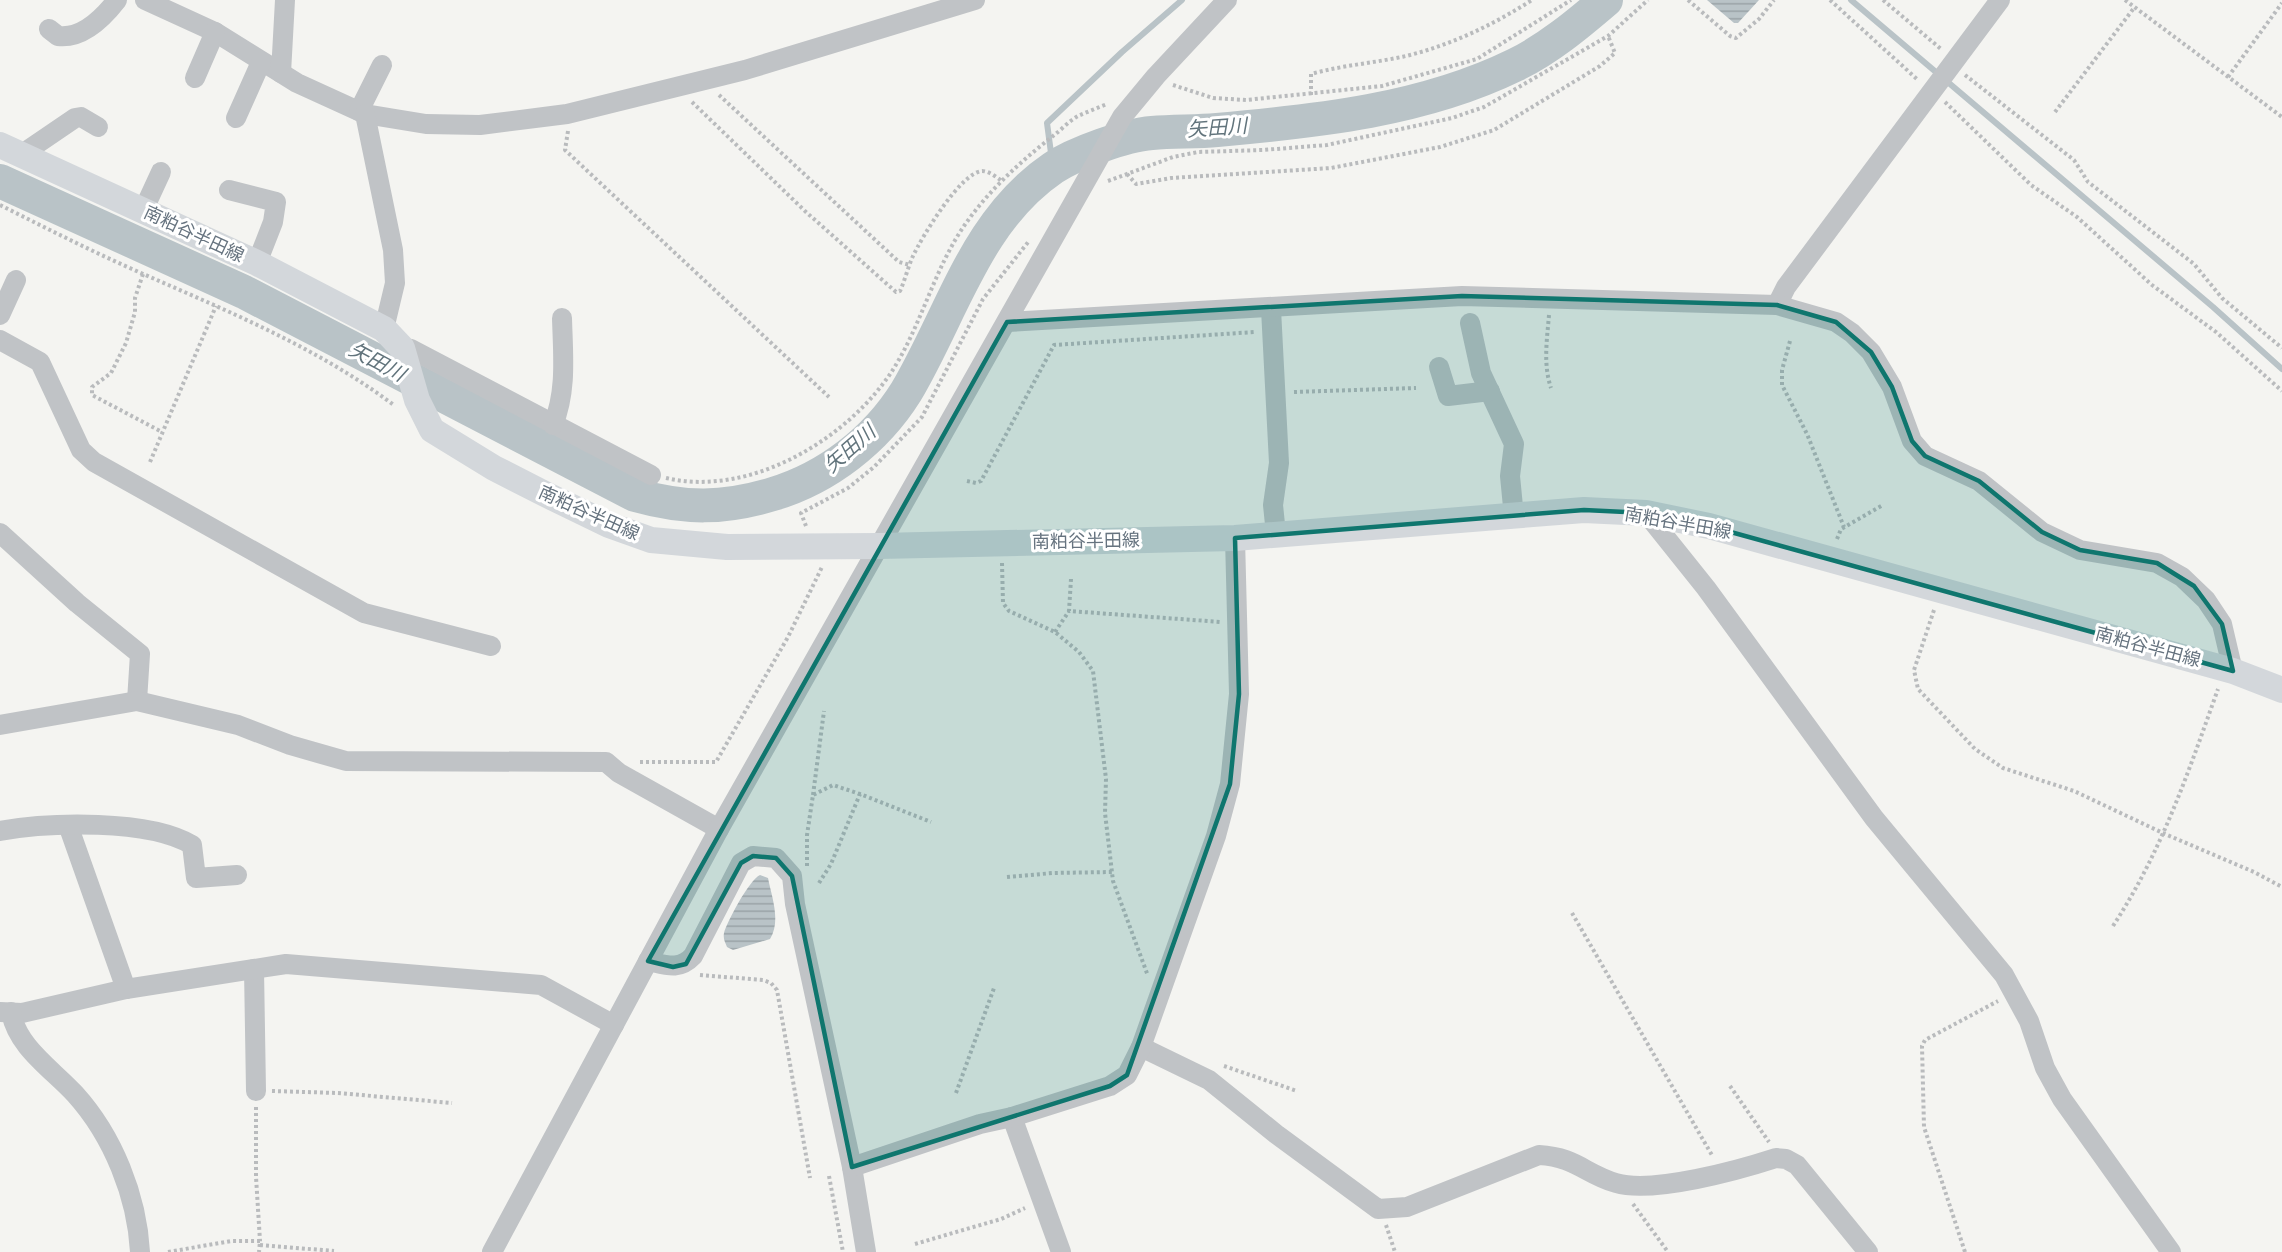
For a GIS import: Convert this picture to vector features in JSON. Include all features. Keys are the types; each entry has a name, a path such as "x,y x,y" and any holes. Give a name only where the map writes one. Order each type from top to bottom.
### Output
{"main road":[{"name":"南粕谷半田線","path":"0,145 257,263 384,329 402,348 420,406 432,430 494,468 609,525 651,540 727,547 825,547 1235,538 1584,510 1646,513 1709,526 2229,670 2282,690"}],"street":[{"path":"49,29 58,36 78,34 97,21 117,0"},
{"path":"145,0 215,32 261,62 362,113 426,124 480,125 567,114 711,79 975,0"},
{"path":"281,73 285,0"},
{"path":"492,1252 719,829 1127,111 1156,76 1227,0"},
{"path":"1777,305 1786,287 2000,0"},
{"path":"195,78 215,32"},
{"path":"236,118 261,62"},
{"path":"382,65 362,113 393,250 395,283 384,329"},
{"path":"24,156 28,150 75,118 81,117 98,127"},
{"path":"143,210 161,172"},
{"path":"229,190 276,202 273,222 257,263"},
{"path":"0,315 16,280"},
{"path":"1007,322 1271,309 1462,296 1777,305 1836,322 1852,333 1871,352 1892,387 1912,441 1925,456 1978,482 2042,532 2080,550 2157,564 2182,577 2206,600 2222,624 2229,670"},
{"path":"1271,309 1279,463 1273,506 1276,534"},
{"path":"553,425 560,408 563,380 562,318"},
{"path":"1470,323 1481,373 1514,444 1510,476 1514,517"},
{"path":"0,340 40,362 81,450 94,462 364,613 491,646"},
{"path":"402,348 411,349 651,475"},
{"path":"1439,367 1447,402 1490,391"},
{"path":"1646,513 1706,588 1874,818 2004,975 2029,1021 2045,1068 2062,1099 2171,1252"},
{"path":"0,533 77,603 140,654 137,701"},
{"path":"852,1167 980,1124 1012,1117 1110,1086 1127,1076 1141,1047 1216,836 1230,784 1239,694 1235,538"},
{"path":"0,725 137,701 238,725 290,745 346,761 606,762 619,773 719,829"},
{"path":"0,831 40,825 144,830 168,835 192,845 196,878 237,875"},
{"path":"68,825 126,989"},
{"path":"648,962 673,967 682,965 693,956 741,863 753,856 776,858 792,876 795,904 852,1167 866,1252"},
{"path":"6,1012 22,1012 126,989 286,964 325,965 541,986 614,1025"},
{"path":"254,969 256,1091"},
{"path":"6,1012 25,1042 76,1095 112,1151 133,1206 139,1228 140,1252"},
{"path":"1141,1047 1209,1080 1276,1134 1378,1209 1407,1207 1539,1155 1560,1156 1610,1181 1625,1184 1679,1181 1776,1158 1786,1159 1797,1165 1868,1252"},
{"path":"1012,1117 1061,1252"}],"path":[{"path":"1311,95 1311,74 1406,56 1438,47 1476,32 1532,0"},
{"path":"1156,76 1184,90 1212,98 1246,100 1382,86 1477,59 1572,0"},
{"path":"1088,178 1096,186 1173,157 1198,152 1327,145 1452,118 1484,107 1608,36 1648,0"},
{"path":"1688,0 1730,36 1736,38 1759,19 1774,0"},
{"path":"1830,0 1935,89 2031,185 2077,218 2152,285 2216,332 2282,391"},
{"path":"1883,0 1953,66 2073,160 2088,182 2194,264 2222,298 2282,348"},
{"path":"2125,0 2282,117"},
{"path":"2228,77 2282,3"},
{"path":"2055,112 2134,8"},
{"path":"1127,174 1136,184 1171,178 1301,171 1383,158 1477,138 1600,66 1615,53 1608,36"},
{"path":"711,79 716,92 729,108 899,262 910,265"},
{"path":"681,86 690,100 888,288 900,291 910,265 933,223 965,180 980,171 988,172 1002,181"},
{"path":"651,475 701,481 738,477 771,468 814,448 850,421 893,369 949,250 965,225 1002,181 1016,166 1075,117 1107,104 1127,111"},
{"path":"567,114 569,124 565,150 829,397"},
{"path":"0,205 143,274 216,306 335,365 404,413 420,406"},
{"path":"606,762 716,762 789,637 819,571 825,547 811,536 801,513 848,488 874,467 922,417 983,299 1002,272 1024,245 1035,237 1052,242"},
{"path":"143,274 135,298 133,323 126,343 111,373 92,387 91,392 92,395 162,432"},
{"path":"1550,299 1546,373 1551,388"},
{"path":"150,462 216,306"},
{"path":"967,481 976,483 981,481 1054,345 1271,331"},
{"path":"1791,341 1782,370 1782,385 1807,434 1844,527"},
{"path":"1276,392 1416,388"},
{"path":"1828,559 1841,529 1882,505"},
{"path":"1001,543 1003,603 1014,615 1055,632 1079,651 1093,671 1106,779 1105,813 1113,881 1142,966 1159,995"},
{"path":"1055,632 1069,611 1071,579"},
{"path":"1940,590 1914,670 1918,689 1975,749 2003,768 2074,791 2165,834 2213,853 2282,887"},
{"path":"1069,611 1225,622 1239,627"},
{"path":"2113,926 2165,834 2229,670"},
{"path":"807,871 807,835 824,711"},
{"path":"813,795 833,785 931,822"},
{"path":"819,883 831,864 860,794"},
{"path":"1007,877 1053,873 1112,873"},
{"path":"1572,914 1719,1166 1720,1173"},
{"path":"682,965 688,972 700,975 763,980 771,983 777,990 810,1178"},
{"path":"956,1093 994,988"},
{"path":"1965,1252 1923,1127 1922,1046 1925,1040 2014,993"},
{"path":"1730,1086 1766,1136 1776,1158"},
{"path":"259,1252 256,1091 338,1093 452,1103"},
{"path":"829,1176 843,1252"},
{"path":"1625,1184 1626,1193 1668,1252"},
{"path":"915,1244 1001,1219 1042,1200"},
{"path":"1378,1209 1395,1252"},
{"path":"168,1252 231,1240 334,1251"}],"highlighted area":[{"path":"1462,296 1777,305 1812,314 1836,322 1871,352 1892,387 1912,441 1925,456 1979,481 2042,532 2080,550 2157,563 2194,586 2222,624 2233,671 1709,526 1646,513 1584,510 1235,538 1239,694 1230,784 1127,1075 1110,1086 852,1167 792,876 776,858 753,856 741,863 686,964 673,967 648,961 1007,322"}],"shaded area":[{"path":"1707,0 1759,0 1738,23 1734,23"},
{"path":"760,875 768,878 775,909 773,932 770,939 733,950 727,947 724,933 745,893 755,878"}],"waterway":[{"path":"1053,168 1047,123 1122,52 1182,0"},
{"name":"矢田川","path":"0,181 244,292 635,495 687,505 721,505 773,494 812,478 849,455 880,426 906,392 984,242 1026,190 1063,162 1101,146 1141,134 1217,130 1331,117 1407,103 1444,93 1527,59 1562,36 1606,0"},
{"path":"1851,0 2213,307 2282,369"}]}
